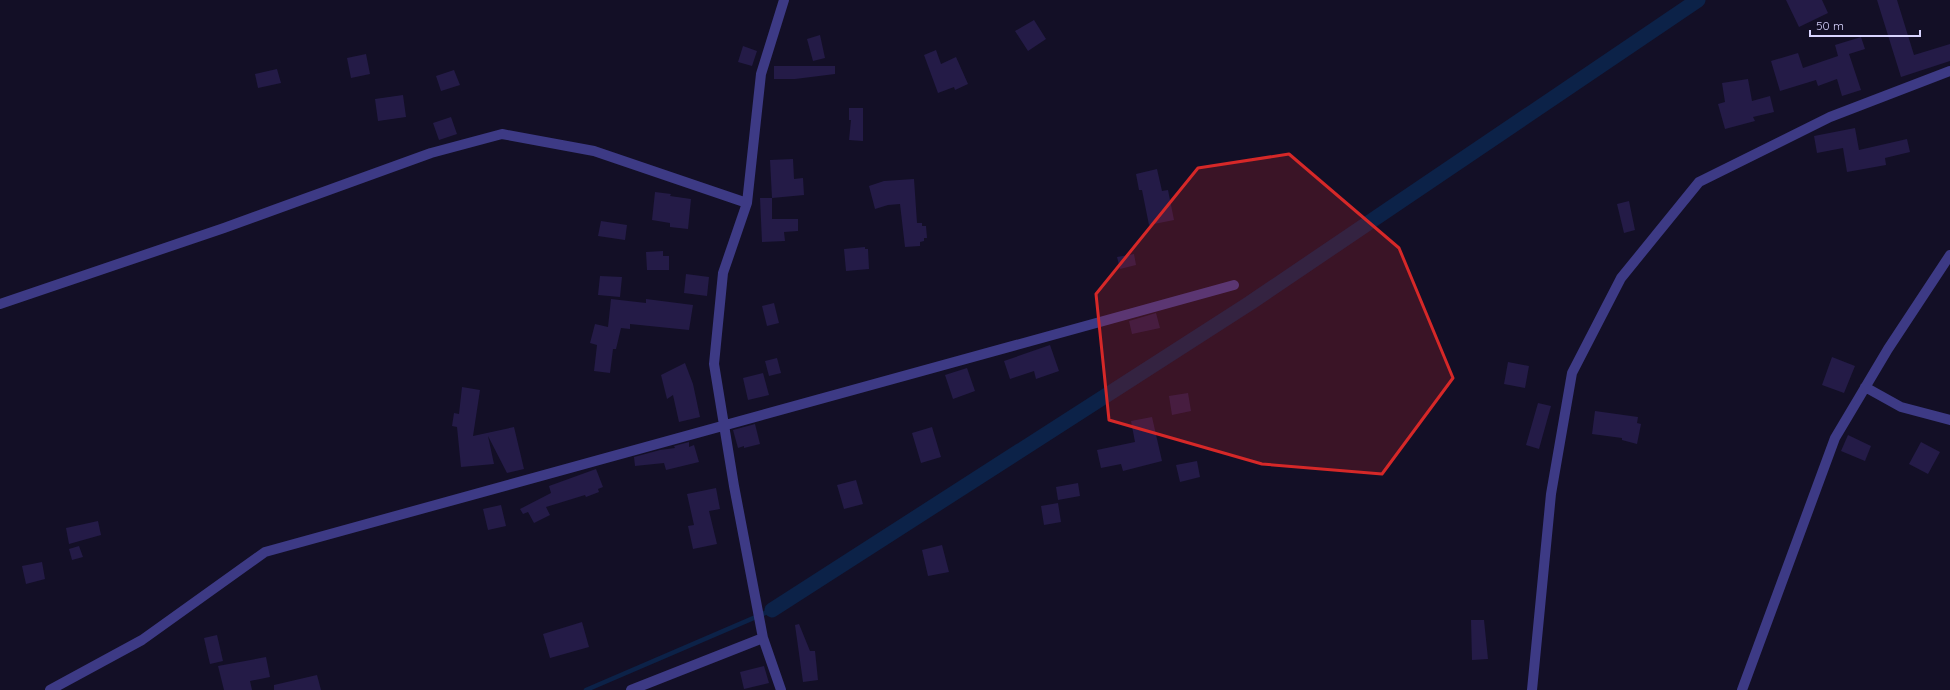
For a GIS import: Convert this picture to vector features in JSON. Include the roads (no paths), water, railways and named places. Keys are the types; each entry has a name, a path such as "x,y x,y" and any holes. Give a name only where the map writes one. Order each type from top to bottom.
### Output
{"street":[{"path":"781,690 763,638 723,425 714,364 723,273 747,203 761,74 784,0"},
{"path":"1532,690 1551,494 1572,373 1621,278 1699,182 1830,117 1950,71"},
{"path":"0,304 224,228 432,153 502,134 594,151 747,203"},
{"path":"1742,690 1835,438 1888,349 1950,255"},
{"path":"50,690 142,640 265,552 1234,285"},
{"path":"1865,387 1901,407 1950,420"},
{"path":"631,690 763,638"}],"waterway":[{"path":"772,610 1250,303 1698,0"},
{"path":"586,690 772,610"}]}
